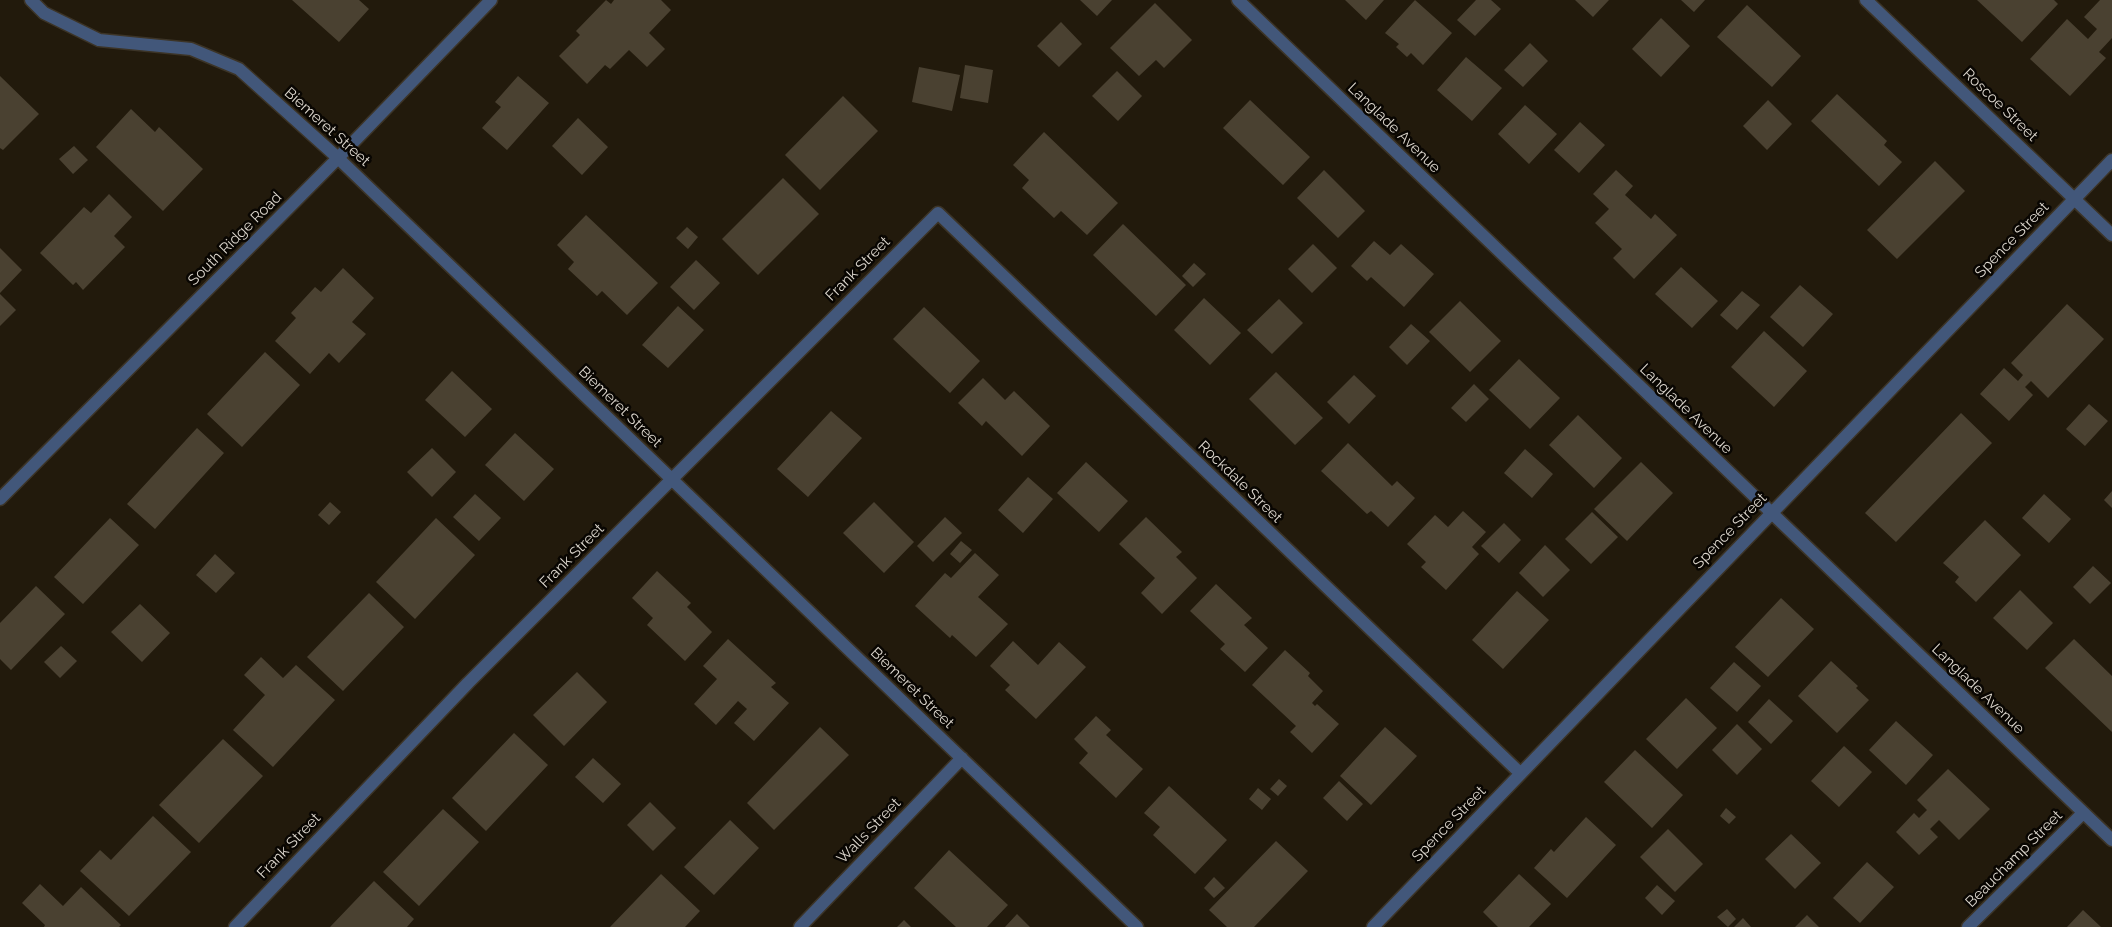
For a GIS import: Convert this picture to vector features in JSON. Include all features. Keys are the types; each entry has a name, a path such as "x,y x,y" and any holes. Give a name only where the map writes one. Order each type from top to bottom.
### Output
{"street":[{"name":"Biemeret Street","path":"31,0 44,13 99,40 191,49 239,69 338,158 1137,927"},
{"name":"South Ridge Road","path":"0,499 338,158 491,0"},
{"name":"Langlade Avenue","path":"1238,0 2112,840"},
{"name":"Roscoe Street","path":"1866,0 2112,235"},
{"name":"Spence Street","path":"1372,927 2112,160"},
{"name":"Frank Street","path":"235,927 468,683 938,213"},
{"name":"Rockdale Street","path":"938,213 1520,773"},
{"name":"Walls Street","path":"800,927 962,758"},
{"name":"Beauchamp Street","path":"1968,927 2083,813"}],"building":[{"path":"292,0 359,0 369,9 339,42"},
{"path":"606,0 611,4 614,0 661,0 671,10 649,33 665,49 647,67 629,50 610,69 605,65 587,84 559,56 580,35 576,31"},
{"path":"1080,0 1112,0 1097,16"},
{"path":"1345,0 1384,0 1366,20"},
{"path":"1415,0 1452,33 1423,65 1411,53 1407,57 1396,47 1399,44 1385,33"},
{"path":"1476,0 1491,0 1501,9 1475,36 1457,20"},
{"path":"1575,0 1609,0 1593,17"},
{"path":"1681,0 1705,0 1694,12"},
{"path":"1977,0 2054,0 2058,4 2022,42"},
{"path":"2100,0 2112,0 2112,38 2099,52 2106,58 2070,96 2030,59 2067,19 2088,39 2097,29 2084,17"},
{"path":"1155,3 1192,40 1164,68 1156,60 1139,76 1110,48"},
{"path":"1747,5 1801,56 1772,87 1717,37"},
{"path":"1661,18 1690,46 1661,77 1632,49"},
{"path":"1061,22 1082,44 1059,67 1037,46"},
{"path":"1530,43 1548,61 1523,87 1504,70"},
{"path":"1466,57 1502,88 1472,121 1437,90"},
{"path":"965,65 993,70 988,103 960,98"},
{"path":"919,67 960,75 952,111 912,102"},
{"path":"1117,71 1142,96 1118,121 1092,96"},
{"path":"0,76 39,114 3,150 0,148"},
{"path":"518,76 549,103 507,150 482,128 501,107 495,102"},
{"path":"1837,94 1887,141 1884,145 1902,162 1879,186 1811,121"},
{"path":"843,96 878,131 820,190 785,155"},
{"path":"1250,100 1310,157 1283,185 1223,128"},
{"path":"1768,100 1792,124 1767,150 1743,126"},
{"path":"1525,105 1557,134 1529,164 1498,134"},
{"path":"131,109 155,132 159,127 203,169 163,211 96,147"},
{"path":"578,118 608,147 582,175 552,146"},
{"path":"1580,122 1605,145 1579,173 1554,150"},
{"path":"1044,132 1118,203 1087,235 1061,211 1054,218 1022,188 1029,180 1013,165"},
{"path":"74,146 88,160 73,174 59,159"},
{"path":"1935,161 1965,191 1897,259 1867,230"},
{"path":"1324,170 1365,211 1338,238 1297,198"},
{"path":"1616,170 1633,186 1625,195 1651,219 1655,214 1677,235 1634,279 1613,258 1622,249 1595,223 1609,209 1593,194"},
{"path":"783,178 819,214 758,275 722,239"},
{"path":"109,194 132,217 114,236 125,247 83,290 76,282 73,285 40,253 84,207 91,213"},
{"path":"586,215 658,283 627,315 602,291 597,296 568,269 574,262 557,245"},
{"path":"1123,224 1186,285 1156,316 1093,255"},
{"path":"687,227 698,237 688,249 676,238"},
{"path":"1374,241 1390,255 1401,244 1434,274 1404,307 1371,277 1367,281 1351,266"},
{"path":"1313,244 1337,268 1312,293 1288,269"},
{"path":"0,248 22,270 0,293"},
{"path":"696,260 720,283 694,310 670,287"},
{"path":"1194,263 1206,274 1193,287 1182,276"},
{"path":"1681,267 1718,301 1692,328 1655,294"},
{"path":"343,268 374,298 352,322 366,334 339,363 329,353 310,374 275,341 296,318 291,313 315,287 321,292"},
{"path":"1800,285 1833,314 1803,347 1770,317"},
{"path":"1742,291 1760,305 1737,330 1720,315"},
{"path":"0,294 16,310 0,326"},
{"path":"1204,298 1241,333 1210,365 1174,330"},
{"path":"1279,299 1303,323 1272,354 1247,330"},
{"path":"1460,301 1501,341 1470,372 1429,332"},
{"path":"2067,304 2104,339 2048,398 2031,381 2025,387 2033,395 2009,421 1980,394 2004,368 2018,381 2023,375 2011,363"},
{"path":"678,306 704,330 668,368 642,345"},
{"path":"924,307 980,361 950,393 893,339"},
{"path":"1411,324 1430,341 1407,365 1389,347"},
{"path":"1764,331 1807,371 1774,407 1731,367"},
{"path":"265,352 300,385 242,447 207,414"},
{"path":"1519,359 1560,398 1530,429 1489,390"},
{"path":"452,371 492,409 465,437 425,400"},
{"path":"1276,372 1323,418 1295,445 1249,399"},
{"path":"1354,375 1376,396 1349,424 1327,402"},
{"path":"983,378 1005,400 1014,391 1050,426 1022,456 986,421 982,426 958,403"},
{"path":"1474,384 1489,399 1466,422 1451,408"},
{"path":"2089,404 2108,421 2085,446 2066,429"},
{"path":"831,411 862,438 808,497 777,469"},
{"path":"1961,413 1992,443 1896,542 1865,513"},
{"path":"1578,415 1622,458 1594,488 1549,445"},
{"path":"197,428 224,453 155,529 127,504"},
{"path":"515,433 554,469 524,501 485,465"},
{"path":"1348,443 1392,486 1397,481 1415,498 1388,527 1371,511 1367,514 1321,471"},
{"path":"432,448 456,472 432,497 407,472"},
{"path":"1525,449 1553,474 1532,498 1504,473"},
{"path":"1086,462 1128,501 1099,532 1057,493"},
{"path":"1641,462 1673,493 1627,541 1594,509"},
{"path":"1028,477 1053,499 1023,533 998,510"},
{"path":"2112,491 2112,508 2104,500"},
{"path":"475,494 501,518 479,541 453,517"},
{"path":"2044,494 2071,519 2049,543 2022,518"},
{"path":"330,502 341,512 329,525 318,515"},
{"path":"874,502 914,542 884,573 843,533"},
{"path":"1463,511 1486,532 1472,547 1479,554 1446,590 1421,567 1426,562 1407,544 1435,515 1448,527"},
{"path":"1592,512 1618,537 1591,564 1565,539"},
{"path":"945,517 962,533 933,562 917,546"},
{"path":"1146,517 1182,552 1176,557 1197,578 1162,614 1141,593 1155,578 1119,544"},
{"path":"110,518 139,545 83,604 54,577"},
{"path":"436,518 475,555 415,619 376,582"},
{"path":"1985,520 2021,555 1976,602 1955,582 1959,577 1943,563"},
{"path":"1504,523 1521,540 1499,563 1481,546"},
{"path":"961,541 972,550 960,563 950,554"},
{"path":"1545,545 1570,570 1543,597 1519,573"},
{"path":"975,553 999,575 978,597 1008,624 976,657 952,635 950,638 915,606 945,573 951,578"},
{"path":"215,554 235,573 216,593 196,575"},
{"path":"2093,566 2111,583 2090,604 2073,587"},
{"path":"657,571 691,603 687,607 712,632 685,661 647,625 653,618 632,598"},
{"path":"1216,584 1252,618 1244,625 1268,648 1245,672 1220,649 1225,644 1190,611"},
{"path":"36,586 65,614 11,670 0,659 0,623"},
{"path":"2020,590 2053,623 2027,650 1993,618"},
{"path":"1517,591 1549,620 1503,669 1472,640"},
{"path":"369,593 404,627 343,691 307,657"},
{"path":"1781,598 1814,629 1768,677 1735,647"},
{"path":"140,604 170,633 142,662 111,632"},
{"path":"728,639 776,683 771,687 789,703 754,741 734,723 747,709 738,701 716,725 694,704 717,679 703,666"},
{"path":"2074,639 2112,676 2112,732 2045,668"},
{"path":"1013,641 1038,665 1059,642 1086,667 1036,719 1005,690 1010,685 990,666"},
{"path":"61,646 77,661 60,678 44,662"},
{"path":"1285,650 1310,673 1308,676 1323,691 1312,703 1315,706 1317,704 1339,724 1312,753 1290,732 1296,726 1252,685"},
{"path":"261,657 283,678 296,665 335,700 273,767 233,730 265,695 244,675"},
{"path":"1831,661 1858,686 1856,688 1869,700 1837,733 1798,696"},
{"path":"1734,662 1761,686 1737,712 1710,688"},
{"path":"577,672 607,702 564,746 533,715"},
{"path":"1686,698 1717,728 1677,769 1646,739"},
{"path":"1769,699 1793,721 1771,744 1748,722"},
{"path":"1096,716 1111,730 1106,735 1143,769 1116,798 1079,763 1088,753 1074,739"},
{"path":"1896,721 1933,755 1906,785 1869,750"},
{"path":"1737,724 1762,749 1737,775 1712,750"},
{"path":"820,727 849,755 774,830 747,803"},
{"path":"1385,727 1417,756 1371,805 1340,776"},
{"path":"514,733 548,765 486,831 452,798"},
{"path":"223,739 263,776 199,843 159,805"},
{"path":"1844,746 1872,772 1839,807 1811,781"},
{"path":"1635,750 1683,795 1652,828 1604,782"},
{"path":"593,758 621,784 603,803 575,777"},
{"path":"1948,769 1990,809 1959,840 1939,820 1930,829 1938,837 1919,855 1896,832 1914,813 1919,818 1927,810 1917,800"},
{"path":"1279,779 1287,786 1278,796 1270,789"},
{"path":"1339,781 1363,804 1347,821 1323,798"},
{"path":"1169,786 1227,840 1195,874 1153,835 1160,827 1144,813"},
{"path":"1258,788 1271,799 1262,810 1249,799"},
{"path":"650,802 676,828 653,851 627,825"},
{"path":"1726,808 1736,817 1729,824 1720,816"},
{"path":"443,809 479,842 419,906 383,872"},
{"path":"153,816 191,852 129,916 80,871 100,850 111,860"},
{"path":"1586,817 1616,845 1567,898 1534,868 1551,849 1554,852"},
{"path":"730,820 759,848 714,895 684,867"},
{"path":"1668,829 1703,864 1675,892 1640,857"},
{"path":"1791,834 1821,863 1795,889 1765,859"},
{"path":"1276,841 1308,871 1254,927 1227,927 1209,910"},
{"path":"949,850 1008,905 987,927 956,927 914,888"},
{"path":"1867,862 1894,887 1860,923 1833,898"},
{"path":"661,874 700,911 685,927 610,927"},
{"path":"1519,874 1551,904 1529,927 1498,927 1483,912"},
{"path":"1214,877 1225,888 1214,898 1204,888"},
{"path":"374,881 414,919 407,927 330,927"},
{"path":"40,884 63,906 81,887 121,925 119,927 44,927 45,925 22,903"},
{"path":"1657,885 1675,901 1662,915 1645,898"},
{"path":"1727,909 1736,919 1728,927 1717,917"},
{"path":"2083,910 2101,927 2067,927"},
{"path":"1017,914 1030,927 1005,927"},
{"path":"1807,915 1819,927 1795,927"},
{"path":"1743,918 1751,927 1734,927"},
{"path":"904,920 911,927 897,927"}]}
